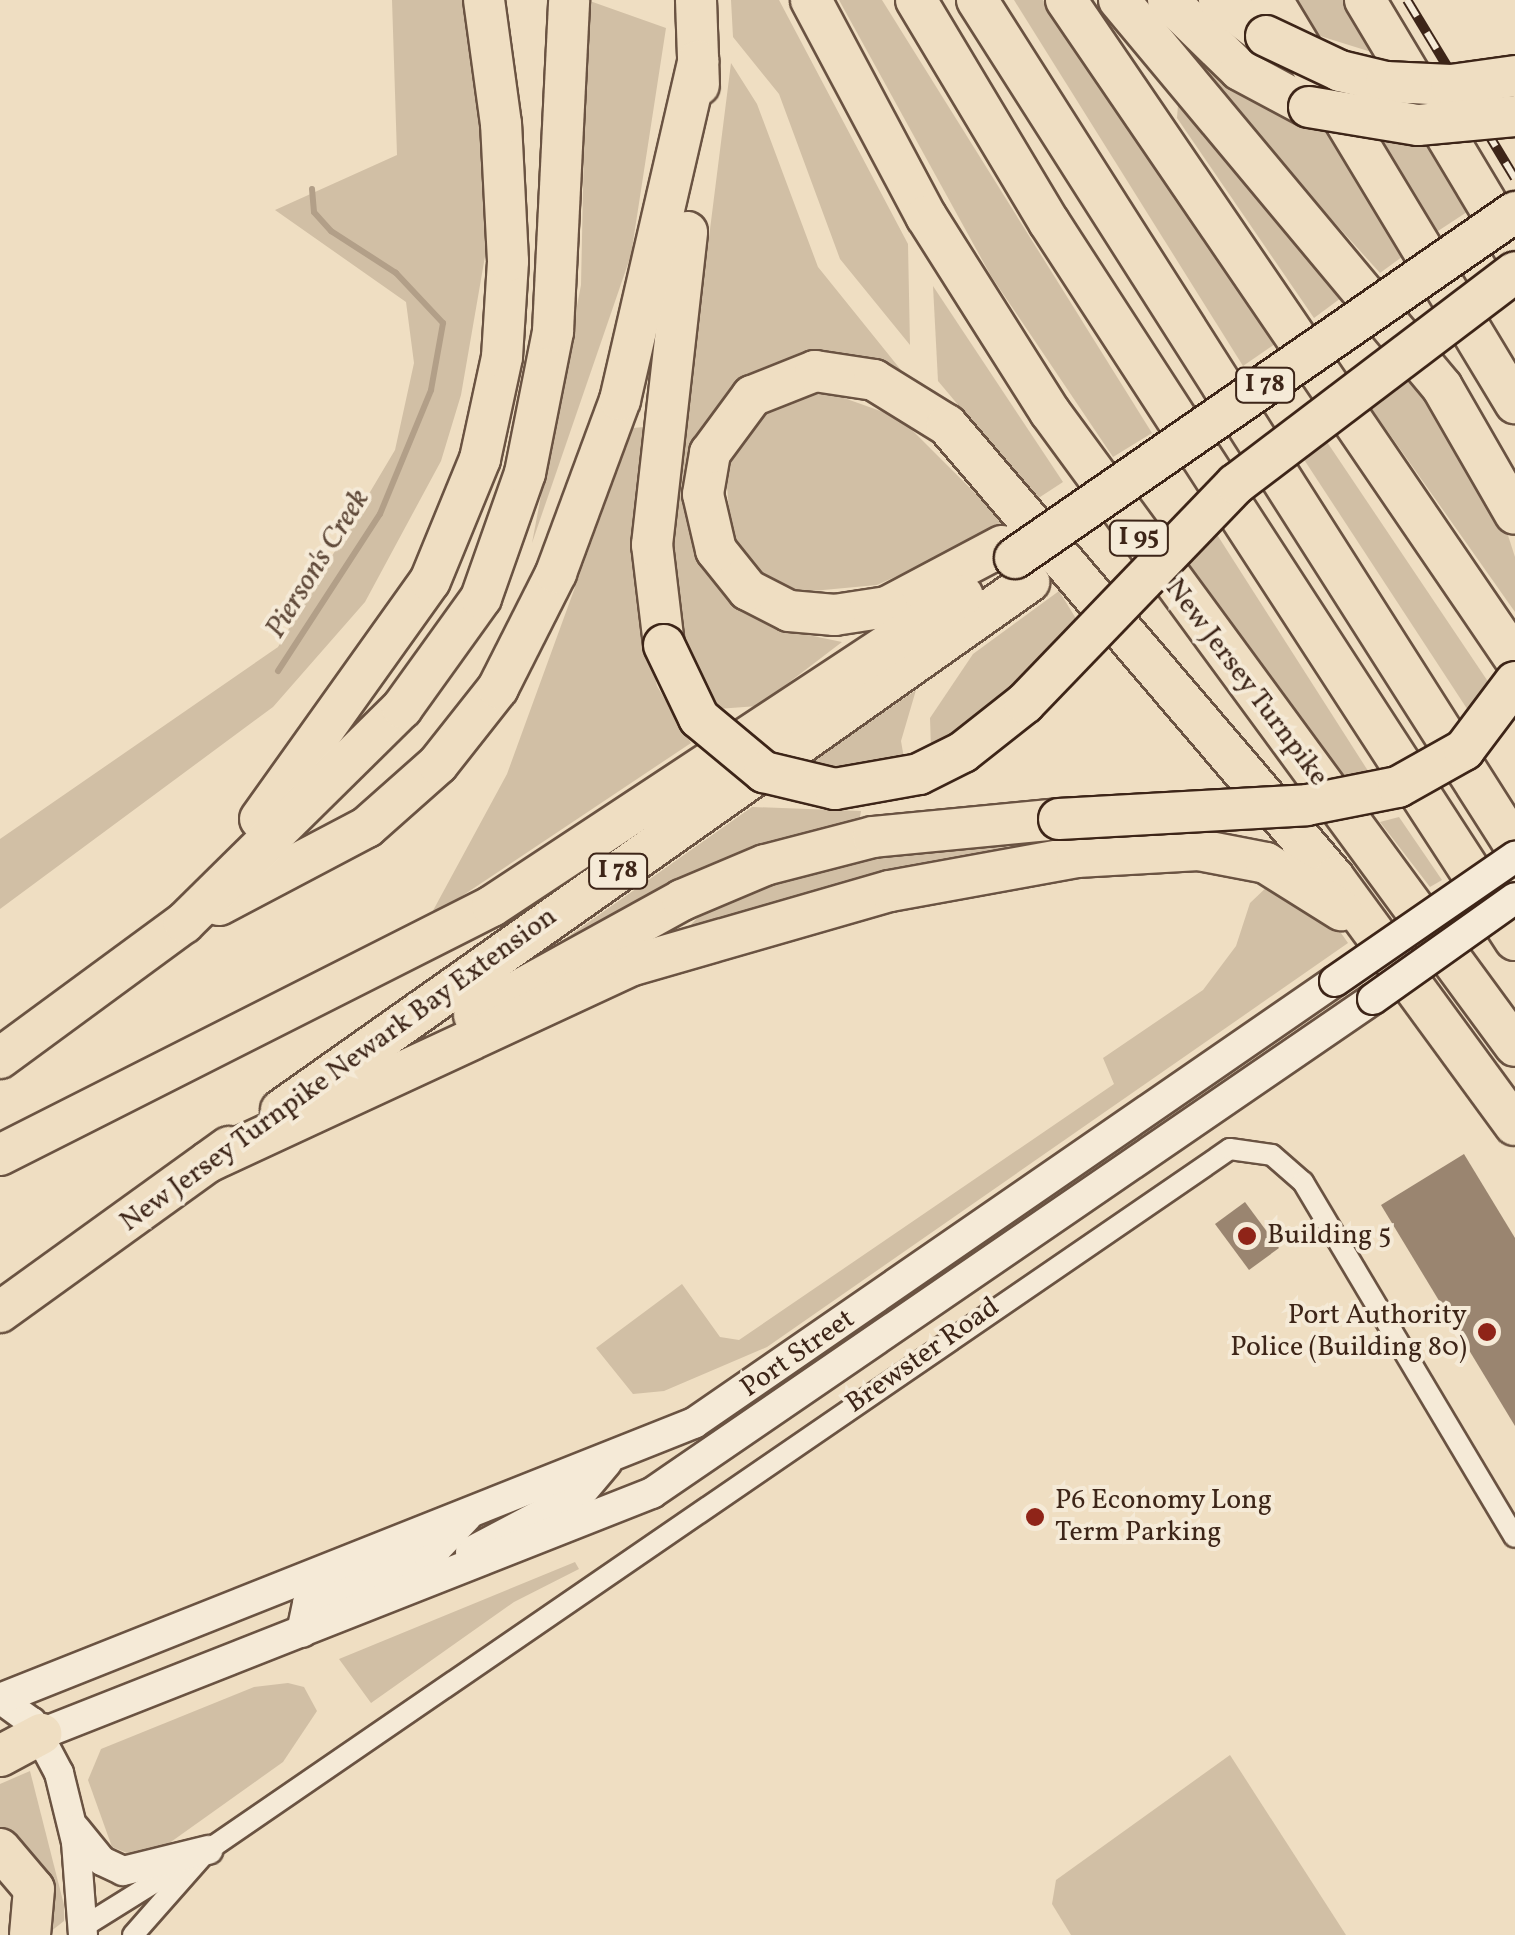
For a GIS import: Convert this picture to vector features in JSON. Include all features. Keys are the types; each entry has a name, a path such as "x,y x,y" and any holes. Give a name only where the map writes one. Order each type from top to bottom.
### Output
{"highway":[{"path":"484,0 502,124"},
{"path":"184,923 430,581 461,514 502,357 502,0"},
{"path":"0,1058 184,923 402,708 453,645 499,555 534,435 558,294 569,0"},
{"path":"696,0 701,133 652,545 664,646 699,718 764,772 835,790 930,769 1025,703 1236,484 1515,272"},
{"name":"New Jersey Turnpike","path":"811,0 919,202 1050,412 1515,1046"},
{"path":"916,0 1049,222 1515,940"},
{"path":"977,0 1515,846"},
{"path":"1066,0 1515,659"},
{"path":"1119,0 1421,360 1492,466 1515,514"},
{"path":"1168,0 1240,70 1309,107 1418,126 1515,116"},
{"path":"1219,0 1269,18 1377,80 1441,86 1515,76"},
{"path":"1366,0 1515,248"},
{"path":"1269,18 1515,404"},
{"path":"184,923 367,827 438,764 498,688 556,573 620,400 698,61"},
{"name":"New Jersey Turnpike Newark Bay Extension","path":"0,1312 1099,500 1515,212"},
{"name":"New Jersey Turnpike Newark Bay Extension","path":"0,1155 492,906 1015,562 1515,248"},
{"path":"1015,562 886,607 835,616 789,611 748,590 716,550 705,515 707,464 738,408 798,374 865,377 929,410 1022,505 1230,752 1386,985 1515,1125"},
{"path":"208,1162 724,881 873,837 1059,819 1295,806 1386,790 1464,750 1515,682"},
{"path":"208,1162 664,954 836,904 1026,864 1166,850 1254,859 1328,898 1386,985"},
{"path":"0,1756 41,1734"},
{"path":"0,1849 34,1888 30,1935"}],"main road":[{"name":"Port Street","path":"0,1699 607,1460 727,1403 1515,858"},
{"name":"Port Street","path":"41,1734 449,1576 676,1479 1515,898"},
{"path":"449,1576 478,1545 579,1495 607,1460"},
{"path":"302,1632 308,1604 429,1556 470,1512"}],"street":[{"name":"Brewster Road","path":"0,1699 41,1734 73,1823 80,1932 208,1850 1230,1149 1272,1155 1303,1182 1515,1537"},
{"path":"73,1823 102,1861 123,1871 208,1850"},
{"name":"Brewster Road","path":"132,1935 208,1850"}],"shaded area":[{"path":"392,0 470,0 488,239 461,395 441,461 365,602 273,707 0,909 0,839 278,647 395,450 414,363 406,302 275,210 397,155"},
{"path":"587,0 666,28 631,255 532,543 581,285"},
{"path":"731,0 779,0 908,244 910,345 840,259 779,94 733,37"},
{"path":"839,0 882,0 1152,433 1113,457 991,276"},
{"path":"1014,0 1043,0 1275,344 1243,366"},
{"path":"1148,0 1324,129 1410,251 1380,273 1250,129"},
{"path":"1297,0 1348,0 1381,55 1320,36"},
{"path":"731,63 757,104 818,267 901,370 858,363 754,381 691,527 695,552 745,611 784,630 842,642 758,706 717,709 686,659 670,546"},
{"path":"1178,105 1345,295 1314,318 1177,118"},
{"path":"1373,134 1437,139 1476,206 1435,233"},
{"path":"933,286 1063,482 1037,499 938,381"},
{"path":"1414,366 1505,526 1515,557 1515,612 1369,405"},
{"path":"830,393 900,418 1008,526 877,585 791,593 767,580 731,537 725,460 762,411 794,396"},
{"path":"644,427 632,532 638,600 657,686 691,743 429,918 507,774 633,428"},
{"path":"1325,439 1493,689 1475,721 1303,458"},
{"path":"1216,533 1370,774 1346,779 1188,562"},
{"path":"1059,591 1080,625 999,709 931,749 930,718 973,654"},
{"path":"916,690 901,741 905,764 835,774 809,764"},
{"path":"752,807 861,811 859,823 542,955"},
{"path":"1399,817 1442,880 1430,887 1380,822"},
{"path":"995,843 1030,855 682,934 703,912 756,890 863,860"},
{"path":"1271,883 1327,913 1348,943 767,1347 664,1391 633,1394 596,1348 682,1284 720,1337 739,1340 1114,1084 1103,1058 1203,990 1236,946 1250,903"},
{"path":"575,1562 579,1569 514,1602 371,1703 339,1659"},
{"path":"288,1683 304,1687 317,1711 283,1762 168,1844 132,1855 112,1847 88,1780 101,1749 254,1687"},
{"path":"1230,1755 1346,1935 1071,1935 1052,1904 1056,1880"},
{"path":"30,1771 64,1905 64,1921 50,1932 0,1833 0,1784"}],"building":[{"name":"Port Authority Police (Building 80)","path":"1464,1154 1515,1238 1515,1426 1381,1205"},
{"name":"Building 5","path":"1245,1202 1279,1248 1249,1270 1215,1224"}],"waterway":[{"name":"Pierson's Creek","path":"278,671 380,514 431,390 443,323 396,273 331,231 314,212 312,189"}],"railway":[{"path":"1407,0 1515,178"}],"place":[{"name":"Building 5","path":"1247,1236"},
{"name":"Port Authority Police (Building 80)","path":"1487,1332"},
{"name":"P6 Economy Long Term Parking","path":"1035,1517"}]}
